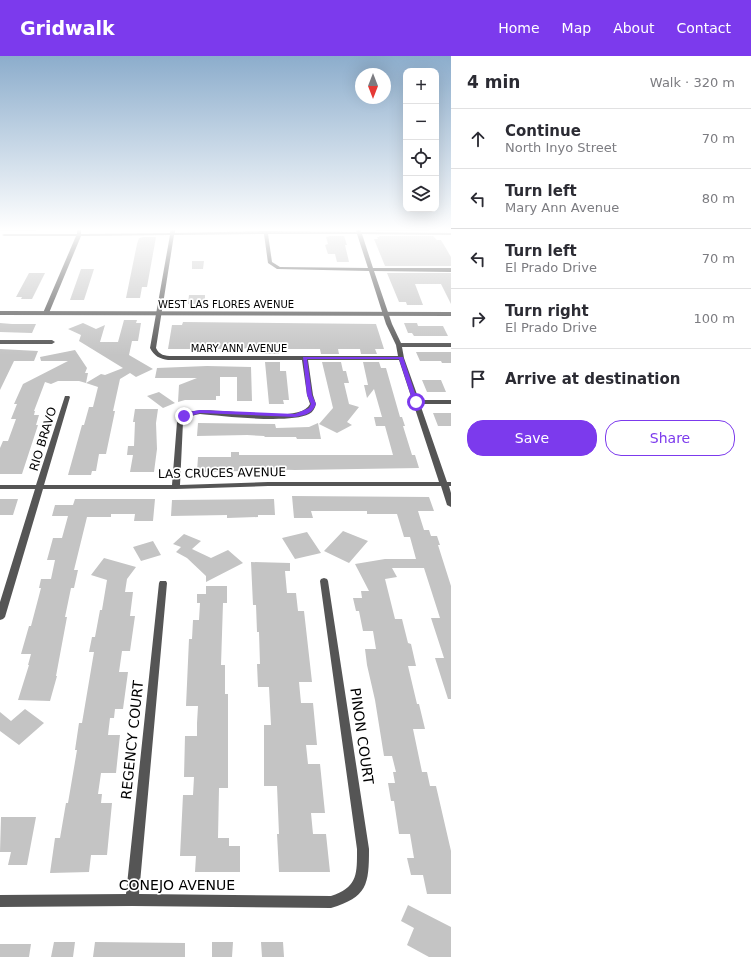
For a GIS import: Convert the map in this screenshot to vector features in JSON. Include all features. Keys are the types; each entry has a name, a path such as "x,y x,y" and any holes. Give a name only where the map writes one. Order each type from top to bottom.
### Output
{"street":[{"path":"46,313 63,271"},
{"path":"160,313 166,271"},
{"path":"371,271 385,314 399,345 401,358 416,402 447,484 451,505"},
{"name":"WEST LAS FLORES AVENUE","path":"0,313 451,314"},
{"name":"MARY ANN AVENUE","path":"160,313 153,348 156,354 161,356 176,358 401,358"},
{"path":"0,342 52,342"},
{"path":"399,345 451,345"},
{"path":"176,488 180,422 184,416 191,413 200,412 295,416 304,413 311,409 313,404 310,395 305,358"},
{"name":"RIO BRAVO","path":"0,617 67,397"},
{"path":"416,402 451,402"},
{"name":"LAS CRUCES AVENUE","path":"0,487 176,488 281,484 447,484"},
{"name":"PINON COURT","path":"324,581 363,849 363,875 359,885 353,893"},
{"name":"REGENCY COURT","path":"132,900 163,583"},
{"name":"CONEJO AVENUE","path":"0,901 132,900 331,902 343,899 353,893"}],"building":[{"path":"80,271 93,271 84,300 70,300"},
{"path":"131,271 150,271 147,287 142,287 140,298 126,298"},
{"path":"29,273 45,273 32,299 21,299 22,297 16,297"},
{"path":"387,273 451,273 451,304 441,284 415,284 423,305 407,305 406,302 399,302"},
{"path":"189,295 205,295 205,304 188,304"},
{"path":"124,320 137,320 136,323 141,323 138,341 132,341 129,355 153,369 136,377 130,373 120,379 106,454 99,454 96,471 92,471 91,475 68,475 82,425 84,425 89,407 93,407 98,387 86,383 101,374 105,375 123,368 79,341 81,335 68,329 83,323 96,329 105,325 100,342 118,342"},
{"path":"183,322 376,324 384,349 375,349 377,354 361,354 360,349 338,349 339,354 321,354 320,349 278,349 279,354 265,354 264,347 238,349 168,349 172,325 182,325"},
{"path":"0,323 36,324 32,333 0,332"},
{"path":"404,323 417,323 418,326 443,326 448,336 414,336 412,333 408,333"},
{"path":"0,349 38,351 34,361 14,361 0,390"},
{"path":"75,350 87,368 85,373 88,373 86,383 79,381 58,381 51,384 45,382 34,411 34,415 39,415 36,425 38,425 22,474 0,474 0,448 3,441 8,441 16,419 11,419 17,404 14,404 23,384 68,361 41,361 40,357"},
{"path":"416,352 451,352 451,363 442,363 441,361 420,361"},
{"path":"265,362 280,362 280,371 286,371 289,400 283,400 284,404 269,404"},
{"path":"322,362 341,362 343,371 346,371 349,383 344,383 349,404 359,407 347,422 352,425 337,433 319,424 333,408"},
{"path":"363,362 379,362 381,368 386,368 400,417 402,417 405,426 403,426 412,455 415,455 419,468 295,470 262,469 262,466 243,466 243,471 197,472 198,457 231,457 231,452 239,452 239,455 393,455 385,426 376,426 374,417 382,417 374,389 367,398 364,385 368,385"},
{"path":"207,366 251,367 252,401 237,401 237,377 220,377 220,396 216,396 216,400 185,400 178,402 179,385 197,378 155,378 157,368"},
{"path":"422,380 441,380 446,392 427,392"},
{"path":"159,392 175,403 163,408 147,396"},
{"path":"135,409 158,409 156,423 157,449 154,472 130,472 133,455 127,455 128,446 134,446 135,422 133,422"},
{"path":"433,413 451,413 451,426 438,426"},
{"path":"198,423 275,424 276,428 309,427 318,423 321,439 297,439 296,437 265,437 247,435 197,436"},
{"path":"292,496 429,497 434,511 418,511 424,530 429,530 431,536 437,536 440,545 438,545 451,586 451,699 448,699 435,658 444,658 431,618 440,618 424,568 392,568 397,577 385,579 395,619 402,619 408,643 411,644 416,666 408,666 417,704 419,704 425,729 413,729 422,772 427,772 430,786 436,786 451,851 451,894 427,894 423,875 411,875 407,858 414,858 410,834 399,834 394,801 391,801 388,783 395,783 393,772 396,772 392,756 384,756 375,700 367,665 365,649 376,649 373,631 363,631 359,611 356,611 353,598 362,598 361,591 369,591 355,564 385,559 416,559 410,537 404,537 397,514 367,514 367,511 311,511 313,518 294,518"},
{"path":"0,499 18,499 13,515 0,515"},
{"path":"75,499 155,499 153,521 134,521 135,514 111,514 111,517 87,517 74,570 78,570 74,588 71,588 65,617 67,617 57,676 50,701 18,700 31,654 21,654 29,626 31,626 41,588 39,588 41,579 51,579 55,560 47,560 53,538 62,538 68,516 52,516 55,505 73,505"},
{"path":"274,499 275,515 227,518 227,515 171,516 172,500"},
{"path":"343,531 368,541 349,563 324,551"},
{"path":"307,532 321,553 295,559 282,538"},
{"path":"184,534 201,541 192,549 211,558 228,550 243,563 206,582 206,576 187,558 176,552 181,547 173,544"},
{"path":"153,541 161,555 141,561 133,547"},
{"path":"104,558 136,567 127,579 125,592 133,592 130,616 135,616 130,651 122,651 119,672 128,672 123,709 115,709 114,718 110,718 108,735 120,735 116,773 101,773 98,794 102,794 101,803 112,803 107,855 91,855 89,872 50,873 55,838 60,838 66,803 68,803 77,750 75,750 79,723 82,723 94,652 89,652 92,637 95,637 100,610 102,610 107,580 91,575"},
{"path":"251,562 290,563 290,571 285,571 287,593 296,593 298,611 304,611 312,682 299,682 301,703 313,703 317,745 306,745 308,764 320,764 325,813 311,813 313,834 326,834 330,872 279,872 277,786 264,786 264,725 271,725 269,687 258,687 257,664 260,664 259,632 257,632 256,605 253,605"},
{"path":"206,586 227,586 227,603 223,603 221,665 225,665 225,694 228,694 228,788 219,788 218,838 229,838 229,846 240,846 240,872 195,872 196,856 180,856 183,795 193,795 194,777 184,777 185,736 197,736 198,706 186,706 189,639 192,639 193,620 199,620 200,603 197,603 197,594 206,594"},
{"path":"25,709 44,723 19,745 0,731 0,712 11,721"},
{"path":"1,817 36,817 27,865 8,865 11,852 0,852"},
{"path":"408,905 451,927 451,957 429,957 407,945 414,928 401,921"},
{"path":"54,942 75,942 73,957 51,957"},
{"path":"95,942 185,943 185,957 93,957"},
{"path":"212,942 233,942 232,957 212,957"},
{"path":"261,942 283,942 284,957 262,957"},
{"path":"0,944 31,944 29,957 0,957"}],"route":[{"path":"184,416 191,413 200,412 295,416 304,413 311,409 313,404 310,395 305,358 401,358 416,402"}]}
